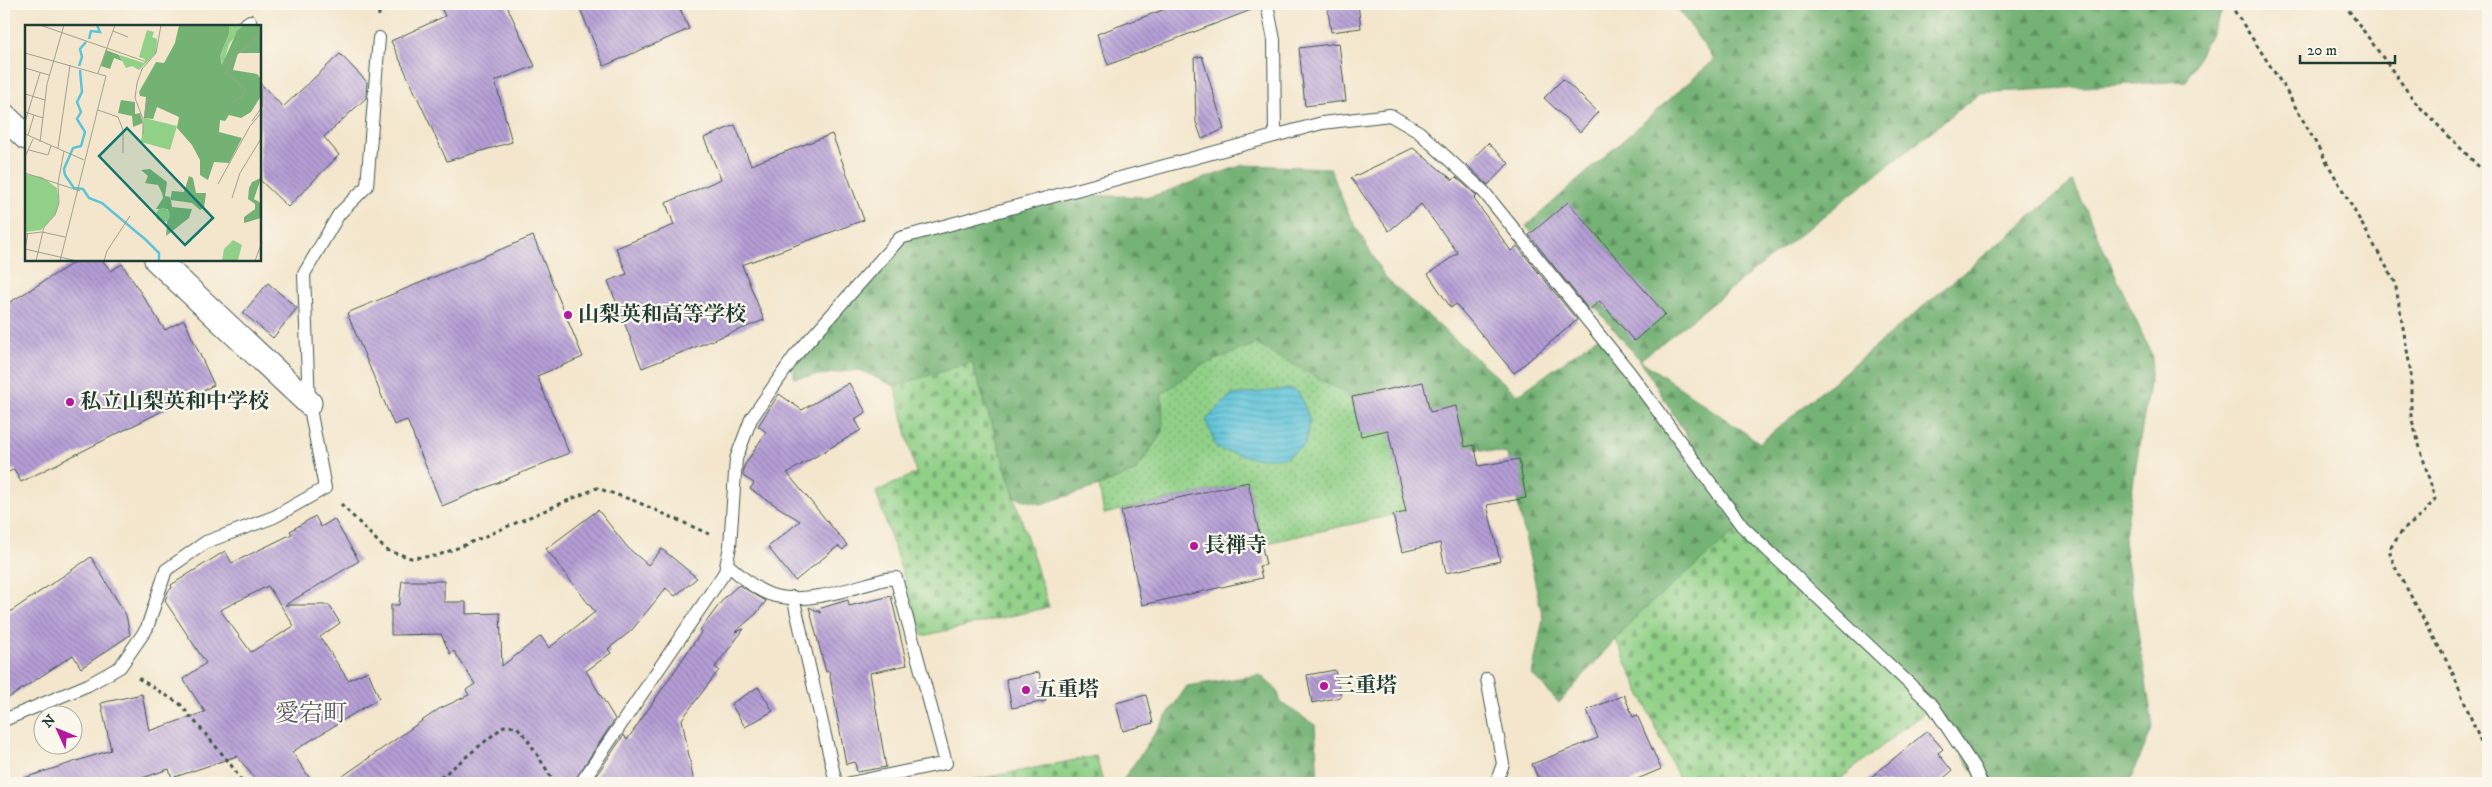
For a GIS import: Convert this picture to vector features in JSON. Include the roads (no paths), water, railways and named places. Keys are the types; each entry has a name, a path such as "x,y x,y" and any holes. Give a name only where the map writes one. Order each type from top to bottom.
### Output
{"street":[{"path":"4,116 25,136"},
{"path":"158,261 309,403"}],"lane":[{"path":"1267,4 1274,40 1275,136"},
{"path":"4,720 88,685 120,667 147,628 166,570 206,542 274,517 325,488 309,403 304,274 339,214 367,186 379,38"},
{"path":"581,783 725,572 730,546 736,459 751,419 794,357 900,238 1322,123 1390,115 1419,132 1484,192 1630,374 1742,526 1932,706 1975,769 1981,783"},
{"path":"727,564 748,583 774,596 819,596 896,578 946,763 850,783"},
{"path":"793,597 836,783"},
{"path":"1487,679 1503,764 1496,783"}],"water":[{"path":"1291,389 1299,393 1310,420 1305,445 1284,458 1254,458 1217,449 1206,420 1231,395"}],"place":[{"name":"山梨英和高等学校","path":"568,315"},
{"name":"私立山梨英和中学校","path":"70,402"},
{"name":"長禅寺","path":"1194,546"},
{"name":"三重塔","path":"1324,686"},
{"name":"五重塔","path":"1026,690"}],"district":[{"name":"愛宕町","path":"311,714"}]}
